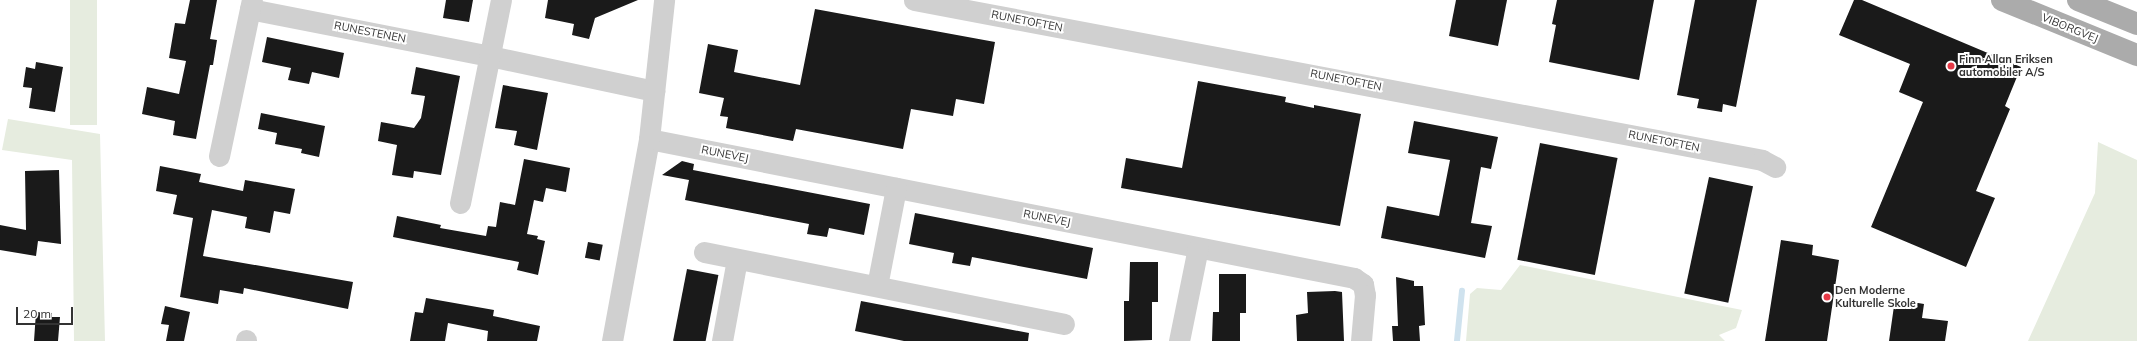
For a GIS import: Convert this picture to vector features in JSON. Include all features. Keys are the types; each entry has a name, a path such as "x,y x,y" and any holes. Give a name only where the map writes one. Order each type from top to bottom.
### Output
{"main road":[{"name":"VIBORGVEJ","path":"2002,0 2137,55"},
{"path":"2078,0 2137,24"}],"street":[{"path":"460,203 501,0"},
{"path":"612,341 649,139 664,0"},
{"name":"RUNETOFTEN","path":"914,0 1762,160 1775,168"},
{"name":"RUNESTENEN","path":"219,156 251,4 654,91"},
{"name":"RUNEVEJ","path":"649,139 1354,278 1363,284 1365,295 1361,341"},
{"path":"877,286 896,188"},
{"path":"1179,341 1198,248"},
{"path":"704,252 1064,324"},
{"path":"724,341 737,259"}],"shaded area":[{"path":"70,0 97,0 97,125 70,125"},
{"path":"8,119 100,134 105,341 74,341 72,160 2,150"},
{"path":"2098,142 2137,160 2137,341 2028,341 2095,193"},
{"path":"1520,265 1742,310 1736,328 1719,335 1725,341 1466,341 1470,294 1477,288 1501,290"}],"building":[{"path":"190,0 217,0 210,39 217,40 213,65 210,65 196,139 173,135 175,121 142,114 147,87 179,94 186,61 169,58 175,23 185,24"},
{"path":"446,0 473,0 469,22 443,18"},
{"path":"548,0 638,0 595,18 589,39 572,35 574,24 545,18"},
{"path":"1456,0 1507,0 1498,46 1449,36"},
{"path":"1557,0 1654,0 1639,80 1549,62 1556,25 1552,24"},
{"path":"1695,0 1757,0 1736,107 1723,104 1722,112 1697,108 1699,99 1677,95"},
{"path":"1854,0 1862,0 2021,67 2005,106 2010,109 1976,191 1995,198 1966,267 1871,227 1923,102 1899,92 1910,64 1839,35"},
{"path":"815,9 995,42 984,104 956,99 953,116 911,109 903,149 796,129 793,141 726,128 728,117 720,116 724,98 699,93 708,44 738,50 734,72 800,85"},
{"path":"267,37 344,53 339,78 312,72 309,84 288,80 291,68 262,62"},
{"path":"36,62 63,67 55,112 29,108 32,88 23,87 26,67 35,69"},
{"path":"416,67 460,76 441,175 414,171 413,178 392,175 397,145 378,141 381,122 414,128 421,118 425,96 411,94"},
{"path":"1198,81 1286,97 1285,102 1314,108 1314,105 1361,114 1340,226 1121,188 1126,158 1182,168"},
{"path":"503,85 548,93 537,150 514,145 517,131 495,128"},
{"path":"261,113 325,126 319,157 301,153 302,149 275,144 277,133 258,129"},
{"path":"1414,121 1498,137 1491,169 1481,167 1471,223 1492,226 1485,258 1381,238 1387,206 1439,216 1450,160 1408,153"},
{"path":"1540,143 1618,158 1595,275 1517,260"},
{"path":"524,159 570,168 566,192 546,188 543,202 534,200 527,234 538,236 537,239 545,241 538,275 517,270 519,262 393,237 397,216 441,225 440,228 486,236 488,226 496,227 500,202 515,205"},
{"path":"682,161 694,164 693,170 870,204 864,235 829,228 827,237 807,234 809,224 685,200 689,180 662,175"},
{"path":"160,166 201,174 199,182 243,191 245,180 295,189 290,214 274,211 270,233 245,228 247,217 212,210 203,256 353,282 348,309 244,288 243,294 220,290 218,304 180,297 193,218 173,214 177,195 156,191"},
{"path":"59,170 61,244 38,241 36,256 0,250 0,225 26,230 25,171"},
{"path":"1709,177 1753,186 1728,303 1684,293"},
{"path":"915,213 1093,248 1087,279 972,257 970,266 952,263 954,253 909,244"},
{"path":"1781,240 1813,245 1812,255 1839,260 1827,341 1765,341"},
{"path":"588,242 603,245 600,261 585,258"},
{"path":"1130,262 1158,262 1158,302 1152,302 1152,340 1124,341 1124,301 1129,301"},
{"path":"687,269 718,275 706,341 673,341"},
{"path":"1219,274 1246,274 1246,313 1240,313 1240,341 1212,341 1213,312 1219,312"},
{"path":"1396,277 1414,281 1414,286 1423,286 1425,325 1419,326 1420,341 1393,341 1392,326 1398,326"},
{"path":"1307,292 1342,292 1344,341 1297,341 1296,315 1308,313"},
{"path":"426,298 494,310 493,316 540,326 537,341 487,341 488,331 448,323 445,341 410,341 415,312 423,313"},
{"path":"1895,299 1924,304 1922,318 1948,321 1945,341 1889,341"},
{"path":"861,301 1029,333 1028,341 904,341 855,331"},
{"path":"165,306 190,312 184,341 166,341 169,325 161,324"},
{"path":"36,312 52,313 52,317 60,317 58,341 34,341"}],"waterway":[{"path":"1457,341 1462,291"}],"place":[{"name":"Finn Allan Eriksen automobiler A/S","path":"1951,66"},
{"name":"Den Moderne Kulturelle Skole","path":"1827,297"}]}
